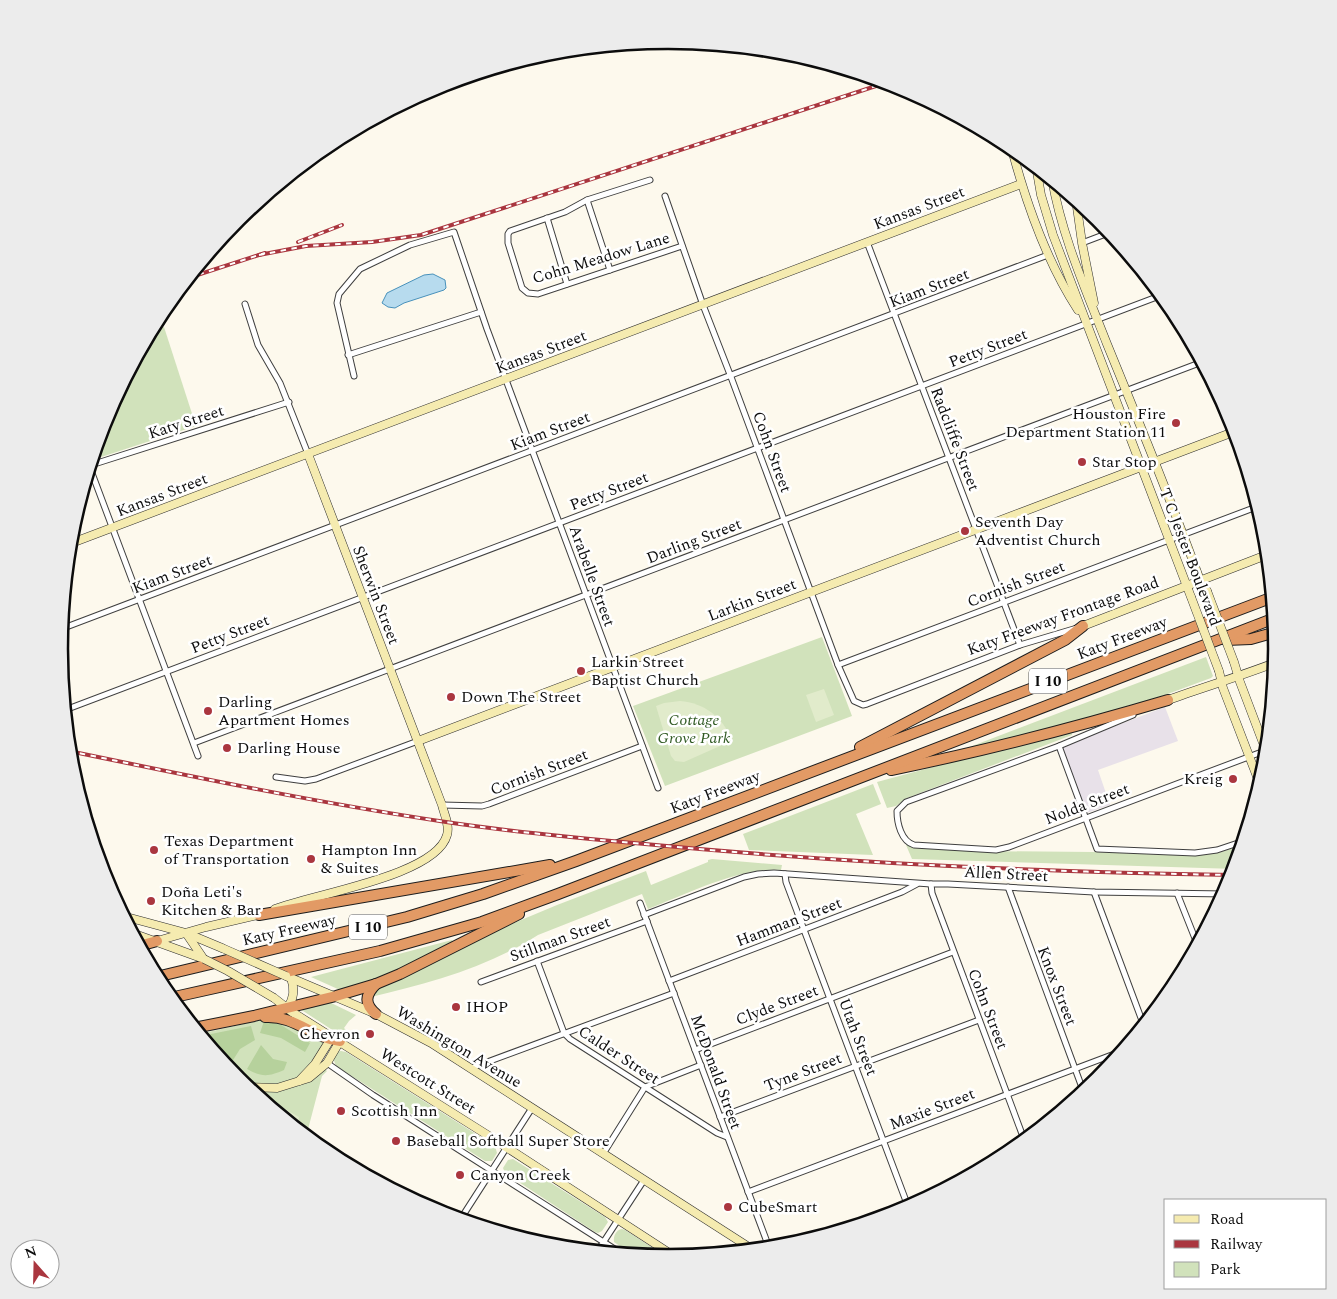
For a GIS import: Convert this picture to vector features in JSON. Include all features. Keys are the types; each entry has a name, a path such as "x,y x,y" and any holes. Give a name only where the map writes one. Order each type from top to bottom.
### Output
{"highway":[{"path":"1243,608 1266,595"},
{"name":"Katy Freeway","path":"164,975 407,917 483,894 576,861 1267,598"},
{"name":"I 10","path":"178,996 380,950 482,922 1268,620"},
{"path":"824,766 1064,640 1083,626"},
{"path":"1215,640 1251,638 1269,634"},
{"path":"861,777 965,755 1168,700"},
{"path":"259,915 576,861"},
{"path":"201,1027 254,1016 376,984 400,974 558,894"},
{"path":"145,944 157,941"},
{"path":"376,984 370,990 367,1000 370,1009 376,1014"},
{"path":"254,1016 286,1020 335,1041"}],"main road":[{"path":"1014,159 1021,184 1048,255 1068,296 1086,324"},
{"name":"T C Jester Boulevard","path":"1038,176 1046,214 1086,324 1187,585 1219,671 1221,683 1256,775"},
{"name":"Kansas Street","path":"78,541 1021,184"},
{"name":"T C Jester Boulevard","path":"1054,189 1061,221 1098,320 1156,462 1200,580 1207,591 1262,740"},
{"path":"1077,210 1082,243 1098,320"},
{"path":"1124,422 1136,414"},
{"name":"Larkin Street","path":"418,741 1229,434"},
{"name":"Sherwin Street","path":"259,915 286,905 394,875 430,857 442,845 448,833 442,805 308,454"},
{"name":"Katy Freeway Frontage Road","path":"1083,626 1262,557"},
{"path":"1168,700 1269,665"},
{"path":"141,936 157,941 259,915"},
{"name":"Washington Avenue","path":"132,918 186,933 295,982 336,996 426,1040 745,1245"},
{"path":"186,933 204,959"},
{"name":"Westcott Street","path":"157,941 204,959 274,998 335,1041 664,1250"},
{"path":"288,1007 294,995 295,982"},
{"path":"258,1087 277,1088 309,1078 327,1062 335,1041"},
{"path":"299,1081 335,1041"}],"street":[{"path":"567,284 547,218 565,212 587,200 650,180"},
{"name":"Cohn Street","path":"665,196 703,305 838,665 851,697 856,703 867,704"},
{"path":"587,200 610,270"},
{"name":"Cohn Meadow Lane","path":"547,218 513,229 508,234 508,243 522,288 528,293 538,294 682,246"},
{"name":"Arabelle Street","path":"348,356 337,299 355,273 369,264 410,245 454,232 481,312 658,788"},
{"path":"1082,243 1103,235"},
{"name":"Radcliffe Street","path":"867,242 1020,645"},
{"name":"Kiam Street","path":"69,626 731,377 1048,255"},
{"name":"Petty Street","path":"71,708 1155,298"},
{"name":"Sherwin Street","path":"245,304 258,345 289,402 308,454"},
{"path":"354,376 348,356 481,312"},
{"name":"Darling Street","path":"194,743 1197,364"},
{"name":"Katy Street","path":"98,464 289,402"},
{"path":"94,476 198,756"},
{"name":"Cornish Street","path":"838,665 1252,508"},
{"name":"Katy Freeway Frontage Road","path":"867,704 1020,645 1083,626"},
{"path":"1168,700 1058,746 1097,849 1195,853 1217,850 1237,843"},
{"name":"Larkin Street","path":"276,777 305,781 316,779 418,741"},
{"name":"Cornish Street","path":"442,805 482,806 489,804 642,746"},
{"name":"Nolda Street","path":"1058,746 906,802 898,808 897,820 904,838 909,844 914,845 996,850 1022,843 1249,756 1260,754"},
{"name":"Stillman Street","path":"481,982 646,918 744,877 758,874 785,874"},
{"name":"Allen Street","path":"785,874 1094,892 1217,894"},
{"name":"Utah Street","path":"785,874 786,882 906,1201"},
{"name":"Hamman Street","path":"669,981 902,892 917,883"},
{"name":"Cohn Street","path":"931,884 932,893 953,952 1022,1134"},
{"name":"Knox Street","path":"1008,887 1081,1086"},
{"path":"1094,892 1142,1019"},
{"path":"1177,893 1195,938"},
{"name":"McDonald Street","path":"640,904 767,1242"},
{"name":"Clyde Street","path":"695,1050 953,952"},
{"name":"Calder Street","path":"537,961 564,1033 570,1039 717,1133 727,1137"},
{"path":"471,1068 674,993"},
{"name":"Tyne Street","path":"720,1117 979,1020"},
{"name":"Maxie Street","path":"748,1192 1111,1055"},
{"path":"327,1062 373,1095 613,1247"},
{"path":"604,1154 645,1087 701,1065"},
{"path":"464,1214 532,1108"},
{"path":"600,1246 644,1180"}],"shaded area":[{"path":"1165,707 1178,741 1098,770 1110,805 1087,813 1062,750 1063,746"}],"green space":[{"path":"164,327 196,426 100,458 113,420 130,384 162,328"},
{"name":"Cottage Grove Park","path":"822,637 852,716 665,786 633,706"},
{"path":"1206,657 1213,676 1211,678 1154,699 969,752 967,748"},
{"path":"824,689 834,715 816,722 806,695"},
{"path":"680,701 689,702 712,712 727,731 731,739 729,742 684,762 675,761 671,756 656,706"},
{"path":"1071,730 1072,735 907,798 896,806 887,808 877,782"},
{"path":"873,784 881,804 856,814 873,855 749,850 743,834"},
{"path":"906,845 971,851 1093,852 1194,856 1218,853 1235,847 1228,869 912,859"},
{"path":"712,859 782,865 781,870 765,870 731,877 648,909 642,894 538,935 499,956 457,973 371,997 374,989 485,935 557,905 646,871 651,885"},
{"path":"452,940 454,944 382,978 340,990 311,977"},
{"path":"327,1001 356,1015 344,1028 354,1038 351,1042 300,1009"},
{"path":"266,1019 276,1019 322,1040 323,1045 314,1060 327,1071 322,1076 308,1130 272,1101 217,1046 206,1032"},
{"path":"264,1021 281,1025 310,1043 305,1052 281,1038 260,1033"},
{"path":"251,1026 255,1040 240,1049 232,1062 208,1035"},
{"path":"261,1045 273,1059 287,1062 284,1070 265,1075 257,1074 247,1069"},
{"path":"336,1052 346,1052 495,1146 497,1153 492,1161 485,1161 336,1066 333,1058"},
{"path":"275,1104 299,1117 298,1122"},
{"path":"513,1159 605,1217 608,1222 602,1231 595,1232 505,1173 503,1168 508,1160"},
{"path":"625,1230 656,1250 623,1248 614,1242 615,1234 618,1231"}],"water":[{"path":"433,274 445,280 446,288 444,290 404,303 395,308 388,307 382,303 387,293 424,275"}],"railway":[{"path":"259,255 306,246 372,242 421,235 876,86"},
{"path":"298,242 342,225"},
{"path":"200,274 265,253"},
{"path":"77,753 351,807 471,826 545,834 719,851 939,866 1226,875"}],"place":[{"name":"Houston Fire Department Station 11","path":"1176,423"},
{"name":"Star Stop","path":"1082,462"},
{"name":"Seventh Day Adventist Church","path":"965,531"},
{"name":"Larkin Street Baptist Church","path":"581,671"},
{"name":"Down The Street","path":"451,697"},
{"name":"Darling Apartment Homes","path":"208,711"},
{"name":"Darling House","path":"227,748"},
{"name":"Kreig","path":"1233,779"},
{"name":"Texas Department of Transportation","path":"154,850"},
{"name":"Hampton Inn & Suites","path":"311,859"},
{"name":"Doña Leti's Kitchen & Bar","path":"151,901"},
{"name":"IHOP","path":"456,1007"},
{"name":"Chevron","path":"370,1034"},
{"name":"Scottish Inn","path":"341,1111"},
{"name":"Baseball Softball Super Store","path":"396,1141"},
{"name":"Canyon Creek","path":"460,1175"},
{"name":"CubeSmart","path":"728,1207"}]}
